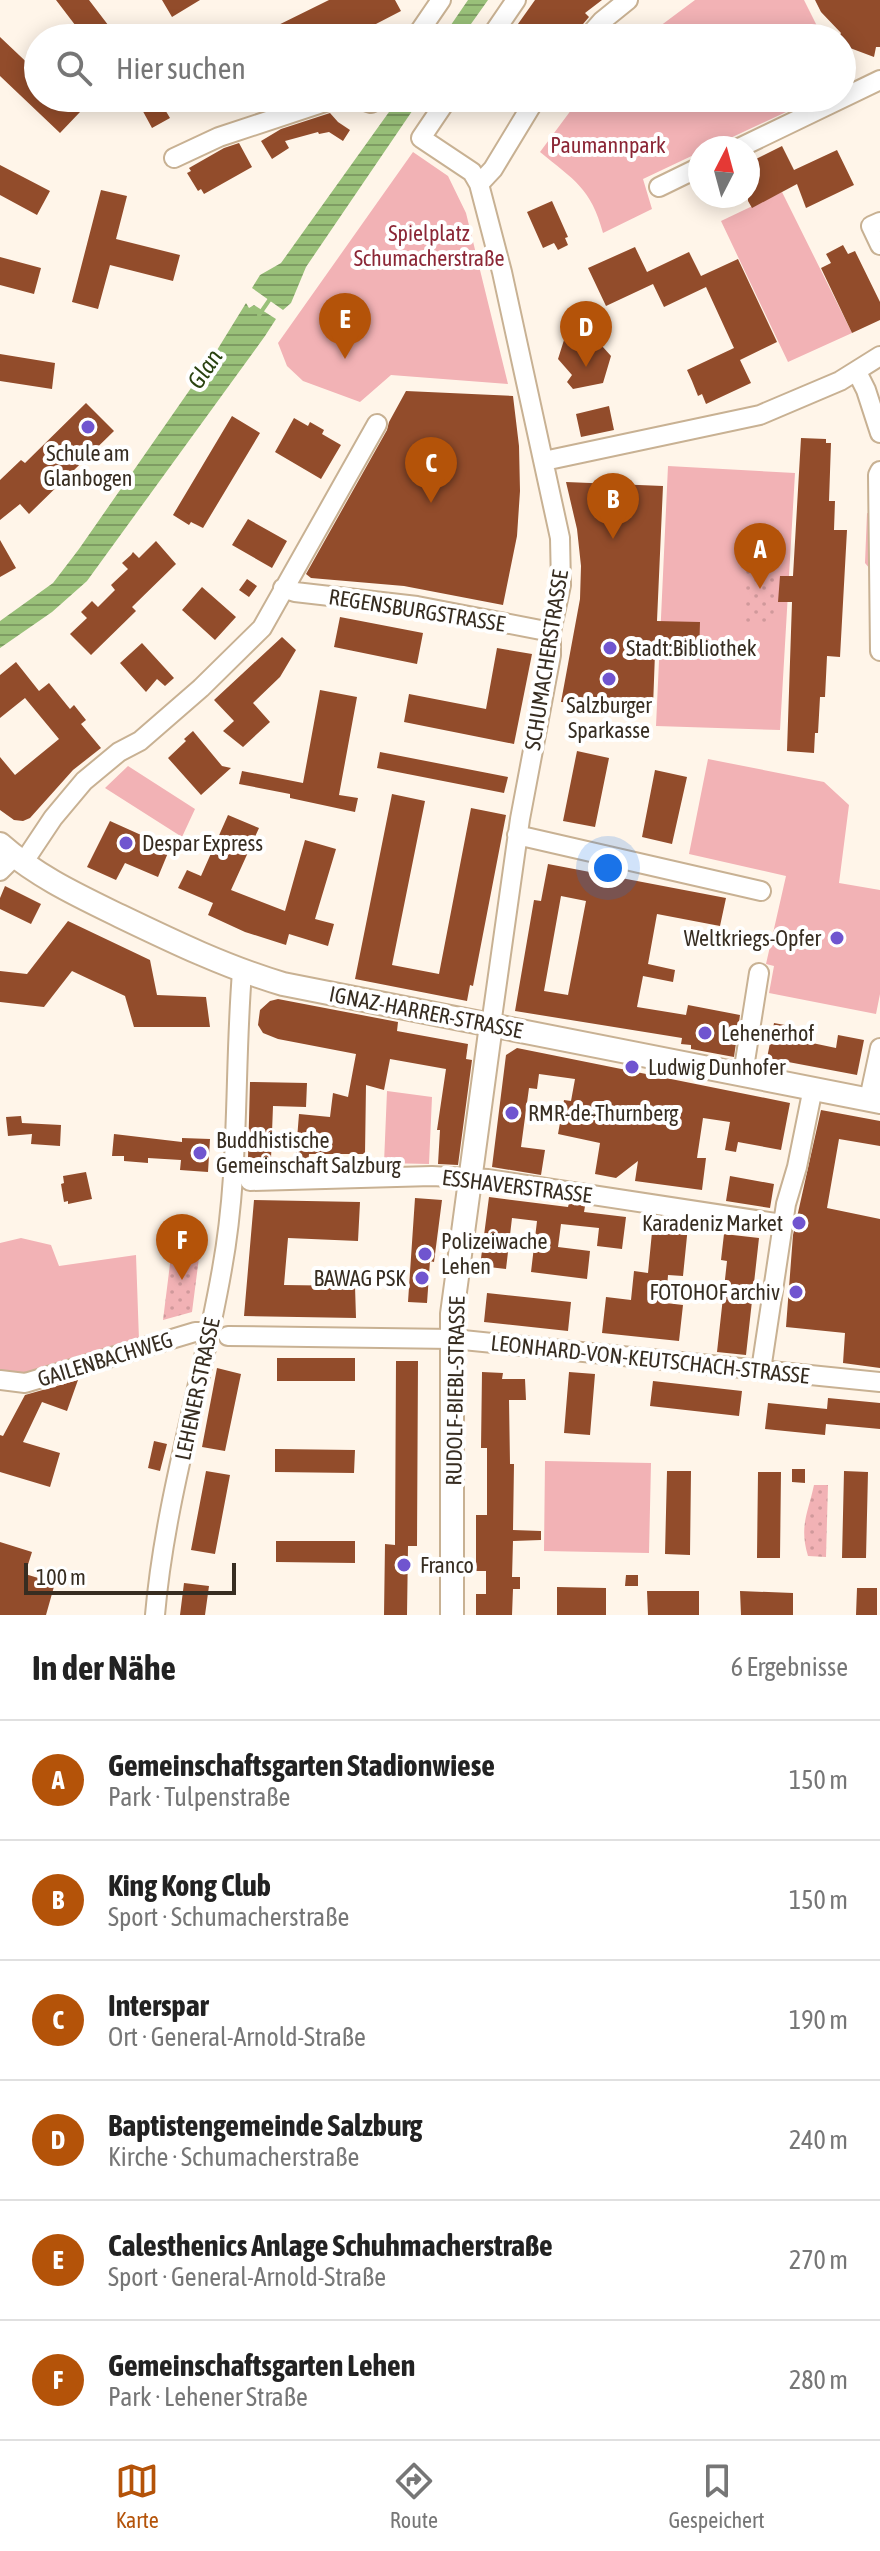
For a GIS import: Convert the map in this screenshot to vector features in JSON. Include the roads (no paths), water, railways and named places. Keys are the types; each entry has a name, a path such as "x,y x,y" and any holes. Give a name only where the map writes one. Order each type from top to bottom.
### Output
{"main road":[{"name":"IGNAZ-HARRER-STRASSE","path":"9,859 203,956 283,984 874,1101"},
{"name":"RUDOLF-BIEBL-STRASSE","path":"452,1615 452,1314 491,1025"}],"street":[{"path":"425,24 441,0"},
{"path":"500,24 516,0"},
{"path":"599,24 628,0"},
{"path":"856,92 880,80"},
{"path":"174,158 232,132 294,112"},
{"path":"439,112 421,138 472,172 479,184 493,169 528,112"},
{"path":"760,138 814,112"},
{"path":"659,187 688,173"},
{"name":"SCHUMACHERSTRASSE","path":"479,184 544,461 560,538 562,571 551,632 551,655 517,835 491,1025"},
{"path":"880,222 871,226 880,245"},
{"path":"544,461 760,415 857,372 880,356"},
{"path":"857,372 880,433"},
{"path":"9,859 53,818 84,781 119,752 152,731 262,628 377,424"},
{"path":"880,471 880,650"},
{"name":"REGENSBURGSTRASSE","path":"283,588 417,606 551,632"},
{"path":"517,835 761,891"},
{"name":"LEHENER STRASSE","path":"155,1615 161,1553 218,1334 234,1181 236,1053 242,972"},
{"path":"743,1074 759,973"},
{"path":"874,1101 880,1048"},
{"path":"761,1370 782,1224 813,1088"},
{"name":"ESSHAVERSTRASSE","path":"250,1181 432,1176 472,1178 782,1224"},
{"name":"GAILENBACHWEG","path":"0,1380 25,1383 195,1332 218,1334"},
{"name":"LEONHARD-VON-KEUTSCHACH-STRASSE","path":"218,1334 453,1339 880,1382"}],"water":[{"path":"468,0 488,0 471,24 452,24"},
{"path":"389,112 411,112 306,267 291,303 283,310 252,288 260,275 281,263"},
{"path":"246,303 249,308 254,305 276,319 265,336 87,581 52,612 0,648 0,621 53,583 214,355"}],"waterway":[{"name":"Glan","path":"259,315 270,299"}],"place":[{"name":"Calesthenics Anlage Schuhmacherstraße","path":"345,359"},
{"name":"Baptistengemeinde Salzburg","path":"586,367"},
{"name":"Schule am Glanbogen","path":"88,427"},
{"name":"Interspar","path":"431,503"},
{"name":"King Kong Club","path":"613,539"},
{"name":"Gemeinschaftsgarten Stadionwiese","path":"760,589"},
{"name":"Stadt:Bibliothek","path":"610,648"},
{"name":"Salzburger Sparkasse","path":"609,679"},
{"name":"Despar Express","path":"126,843"},
{"name":"Weltkriegs-Opfer","path":"837,938"},
{"name":"Lehenerhof","path":"705,1033"},
{"name":"Ludwig Dunhofer","path":"632,1067"},
{"name":"RMR-de-Thurnberg","path":"512,1113"},
{"name":"Buddhistische Gemeinschaft Salzburg","path":"200,1153"},
{"name":"Karadeniz Market","path":"799,1223"},
{"name":"Polizeiwache Lehen","path":"425,1254"},
{"name":"BAWAG PSK","path":"422,1278"},
{"name":"Gemeinschaftsgarten Lehen","path":"182,1280"},
{"name":"FOTOHOF archiv","path":"796,1292"},
{"name":"Franco","path":"404,1565"}],"park label":[{"name":"Paumannpark","path":"608,145"},
{"name":"Spielplatz Schumacherstraße","path":"429,246"}]}
